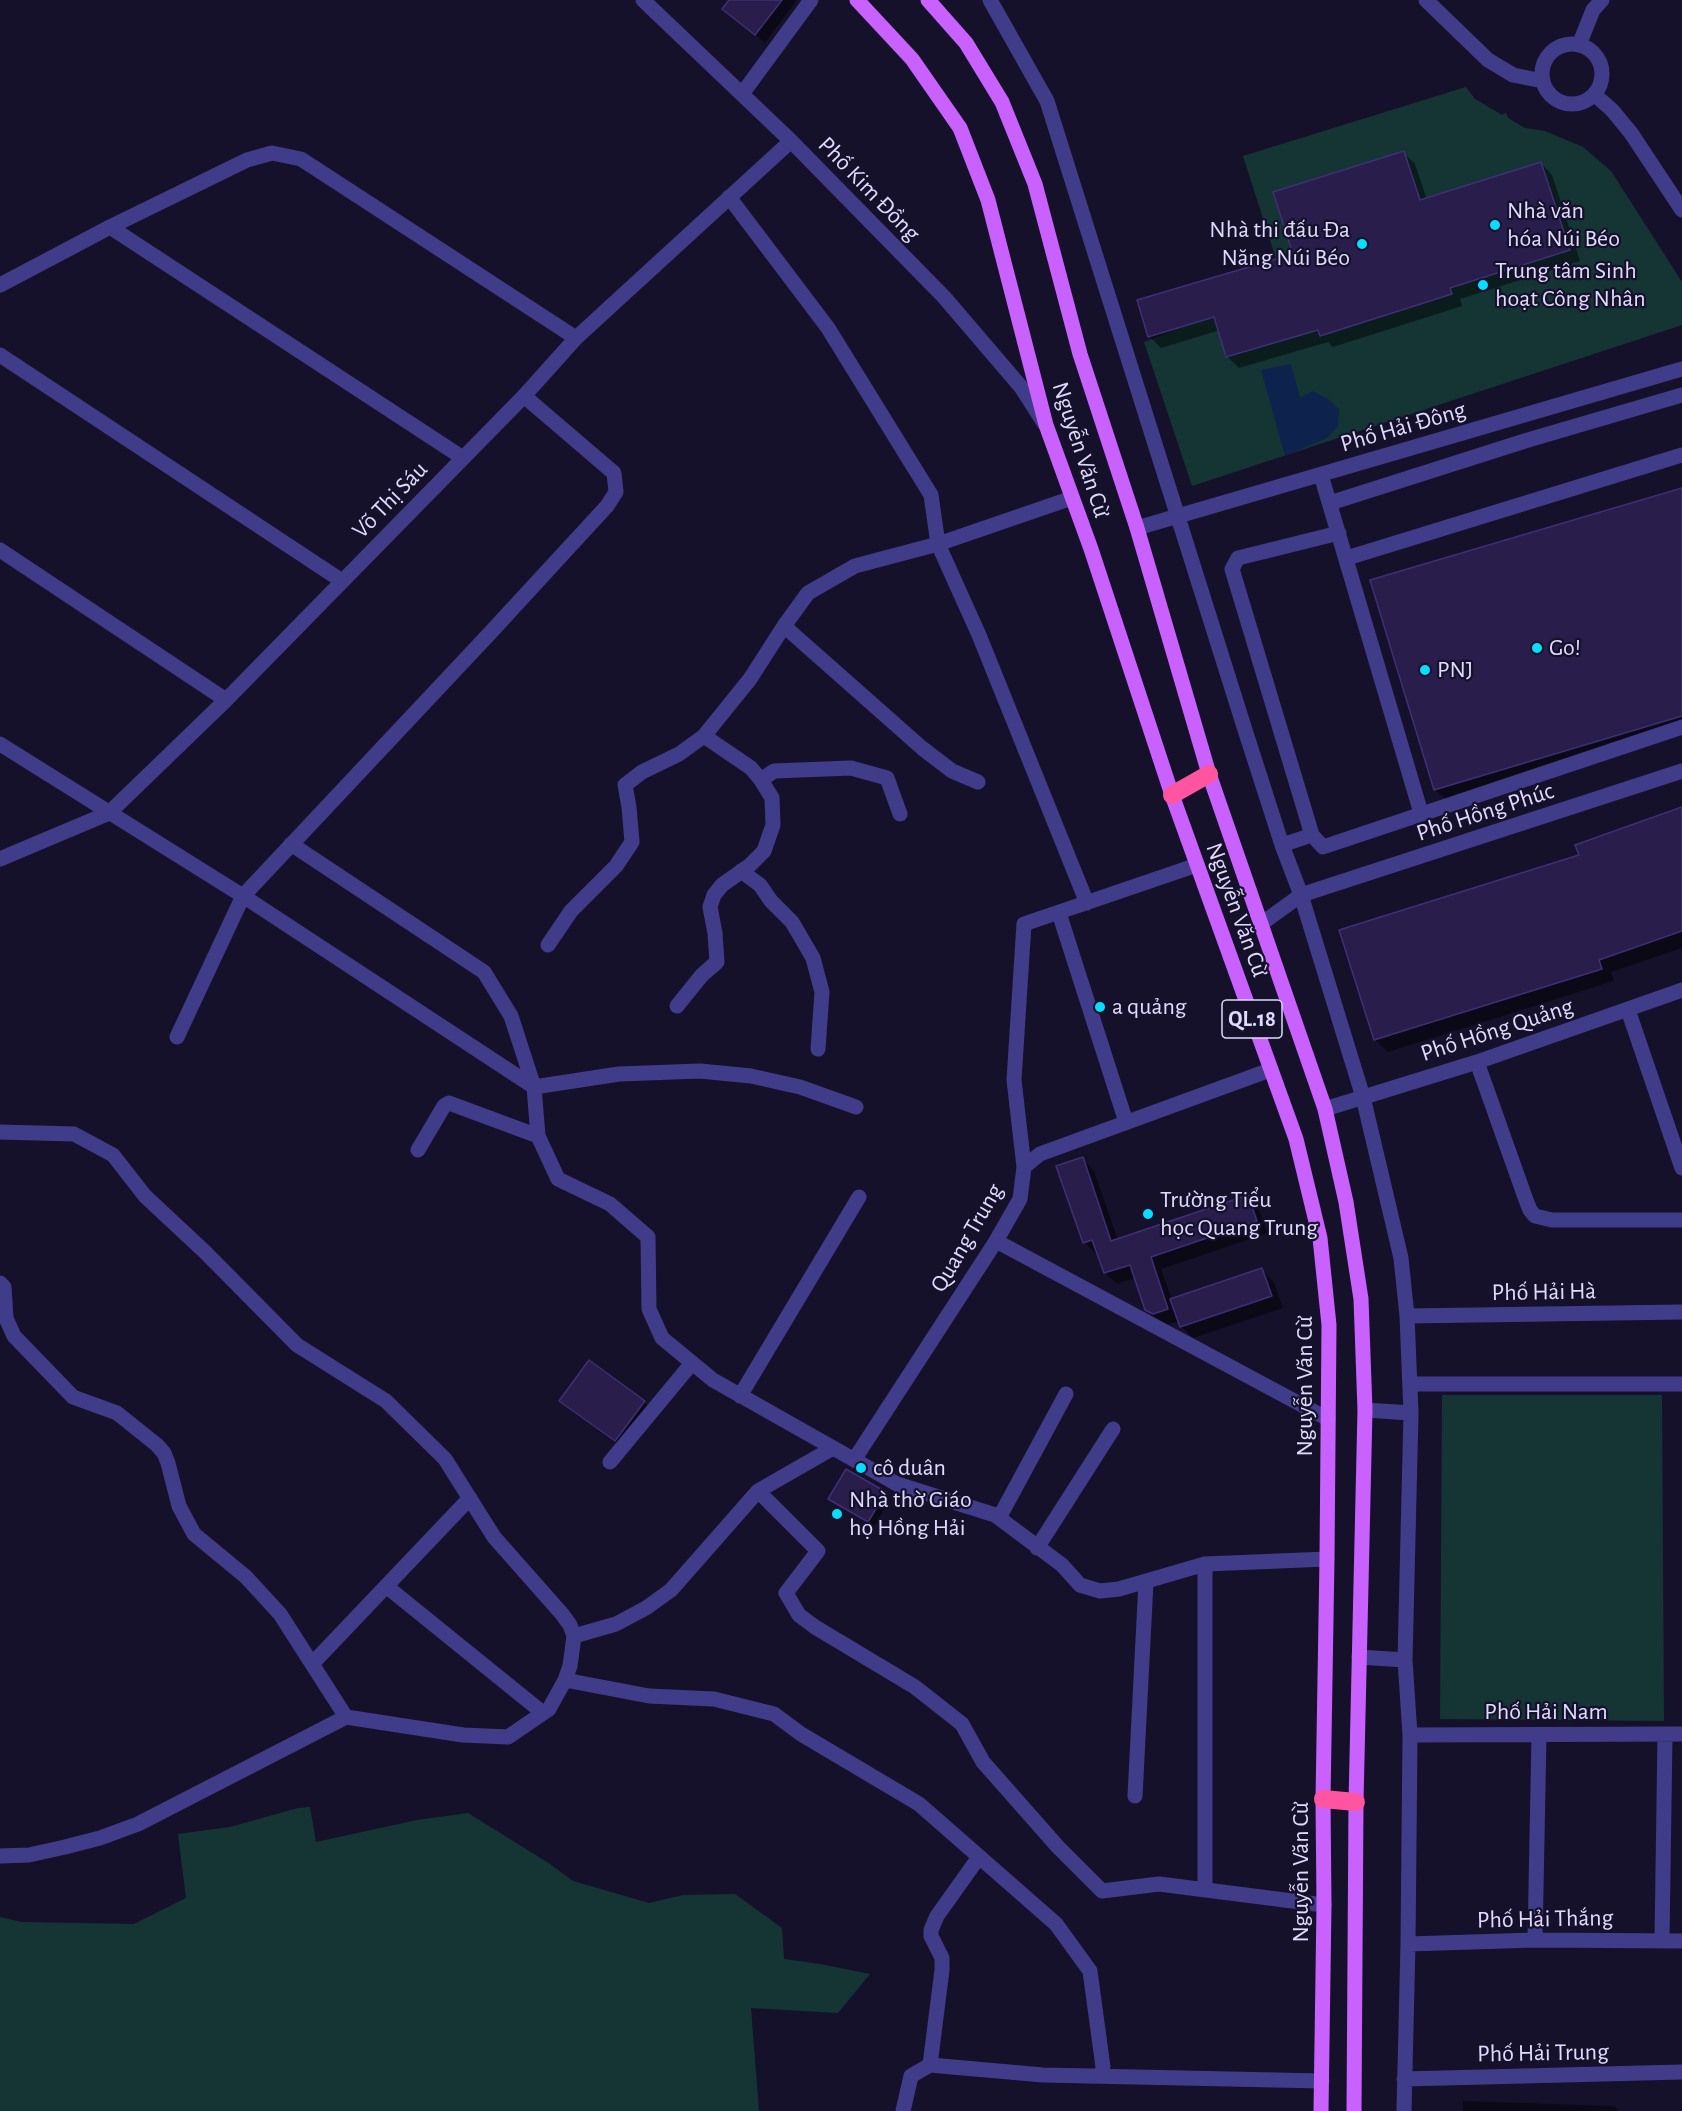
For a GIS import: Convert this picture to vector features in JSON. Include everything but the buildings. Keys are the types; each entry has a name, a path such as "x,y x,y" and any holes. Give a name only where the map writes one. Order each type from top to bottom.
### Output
{"highway":[{"path":"1172,795 1209,774"},
{"path":"1323,1799 1356,1802"}],"main road":[{"name":"Nguyễn Văn Cừ","path":"857,0 912,59 960,128 988,200 1046,425 1172,795 1296,1139 1320,1238 1329,1325 1321,2111"},
{"name":"Nguyễn Văn Cừ","path":"928,0 966,43 1002,102 1035,184 1080,354 1137,528 1209,774 1325,1109 1346,1202 1361,1299 1365,1410 1356,1802 1354,2111"}],"street":[{"name":"Phố Kim Đồng","path":"643,0 791,141 944,297 1021,387 1046,425"},
{"path":"742,94 811,0"},
{"path":"990,0 1047,101 1282,845 1301,895 1363,1097 1401,1258 1411,1384 1405,1660 1410,1735 1404,2111"},
{"path":"1426,0 1488,60 1513,75 1543,81"},
{"path":"1579,45 1593,10 1602,0"},
{"path":"1569,44 1579,45 1589,49 1596,56 1601,65 1602,76 1595,95 1587,100 1569,104 1552,97 1543,81 1542,71 1545,61 1559,47 1569,44"},
{"path":"1595,95 1631,133 1682,210"},
{"name":"Võ Thị Sáu","path":"0,859 109,813 226,700 524,396 576,338 791,141"},
{"path":"0,285 110,227 247,160 272,153 301,159 576,338"},
{"path":"729,197 828,328 931,495 938,544 979,635 1087,903"},
{"path":"110,227 463,458"},
{"path":"0,356 342,581"},
{"name":"Phố Hải Đông","path":"1137,528 1682,369"},
{"path":"1330,503 1528,440 1682,395"},
{"path":"177,1036 243,896 499,623 607,506 616,492 614,473 524,396"},
{"path":"1347,558 1682,455"},
{"path":"1321,474 1421,813"},
{"path":"548,945 571,911 616,867 632,842 625,785 642,772 679,754 704,736 750,679 808,593 855,566 938,544 1072,498"},
{"path":"1339,533 1238,558 1232,569 1312,836 1323,847 1682,727"},
{"path":"0,550 226,700"},
{"path":"784,626 922,748 952,771 978,782"},
{"path":"677,1006 702,975 717,962 710,907 714,895 722,885 741,872 764,851 773,825 772,798 761,780 751,768 704,736"},
{"path":"0,744 243,896 534,1086 619,1074 700,1071 751,1076 780,1082 856,1107"},
{"path":"761,780 774,771 851,768 886,778 900,814"},
{"name":"Phố Hồng Phúc","path":"1261,924 1301,895 1682,771"},
{"path":"1282,845 1312,836"},
{"path":"291,844 484,972 511,1016 534,1086 538,1136 558,1179 610,1204 648,1237 649,1309 662,1338 713,1380 897,1484 995,1515 1062,1565 1080,1585 1100,1591 1146,1582 1205,1564 1327,1559"},
{"path":"1024,1167 1014,1080 1024,924 1197,865"},
{"path":"741,872 760,885 771,901 792,922 813,958 822,992 818,1049"},
{"path":"1059,913 1126,1122"},
{"name":"Phố Hồng Quảng","path":"1325,1109 1477,1062 1682,990"},
{"path":"1628,1010 1682,1168"},
{"path":"1477,1062 1526,1200 1535,1216 1552,1220 1682,1220"},
{"name":"Quang Trung","path":"854,1460 1020,1199 1024,1167 1040,1154 1270,1070"},
{"path":"418,1149 444,1106 449,1102 538,1136"},
{"path":"0,1132 74,1134 113,1155 146,1196 297,1345 386,1401 444,1459 494,1537 562,1614 570,1624 574,1636 570,1666 549,1708 508,1737 463,1735 346,1717 138,1824 100,1838 47,1851 16,1857 0,1856"},
{"path":"0,1142 17,1133"},
{"path":"740,1396 859,1197"},
{"path":"996,1240 1328,1419"},
{"path":"0,1283 4,1287 6,1318 14,1336 73,1397 117,1413 164,1453 179,1506 194,1534 265,1596 280,1614 346,1717"},
{"name":"Phố Hải Hà","path":"1407,1316 1682,1312"},
{"path":"610,1462 692,1363"},
{"path":"1411,1384 1682,1384"},
{"path":"999,1518 1066,1394"},
{"path":"1365,1410 1411,1413"},
{"path":"1037,1548 1113,1429"},
{"path":"574,1636 616,1624 646,1608 671,1590 758,1491 833,1448"},
{"path":"758,1491 818,1551 786,1593 799,1615 915,1687 962,1724 983,1761 1058,1847 1102,1891 1159,1884 1324,1905"},
{"path":"312,1664 470,1498"},
{"path":"1205,1564 1205,1890"},
{"path":"1135,1796 1146,1582"},
{"path":"386,1586 543,1713"},
{"path":"1359,1657 1405,1660"},
{"path":"565,1680 649,1696 714,1699 774,1714 801,1734 919,1804 1056,1924 1090,1971 1103,2067 1102,2076"},
{"name":"Phố Hải Nam","path":"1410,1735 1682,1734"},
{"path":"1535,1940 1539,1735"},
{"path":"1662,1940 1665,1735"},
{"path":"930,2066 942,1970 942,1958 931,1936 931,1930 937,1916 979,1857"},
{"name":"Phố Hải Thắng","path":"1408,1944 1535,1940 1682,1941"},
{"path":"903,2111 911,2076 930,2066 1043,2074 1322,2081"},
{"name":"Phố Hải Trung","path":"1404,2079 1682,2072"}],"green space":[{"name":"Trung tâm Sinh hoạt Công Nhân","path":"1466,87 1475,99 1502,115 1506,113 1508,118 1525,128 1545,131 1583,147 1611,171 1682,282 1682,325 1192,486 1144,342 1285,287 1243,156"},
{"path":"1442,1395 1662,1395 1664,1721 1440,1719"},
{"path":"310,1807 316,1842 417,1820 468,1813 573,1881 649,1903 683,1895 735,1894 782,1928 784,1959 870,1974 838,2013 751,2008 759,2111 0,2111 0,1917 22,1922 134,1924 186,1898 178,1834 230,1827 298,1808"}],"water":[{"path":"1291,364 1300,398 1313,391 1328,399 1339,409 1338,426 1327,438 1285,456 1261,370"}],"place":[{"name":"Nhà văn hóa Núi Béo","path":"1495,225"},
{"name":"Nhà thi đấu Đa Năng Núi Béo","path":"1362,244"},
{"name":"Trung tâm Sinh hoạt Công Nhân","path":"1483,285"},
{"name":"Go!","path":"1537,648"},
{"name":"PNJ","path":"1425,670"},
{"name":"a quảng","path":"1100,1007"},
{"name":"Trường Tiểu học Quang Trung","path":"1148,1214"},
{"name":"cô duân","path":"861,1468"},
{"name":"Nhà thờ Giáo họ Hồng Hải","path":"837,1514"}]}
